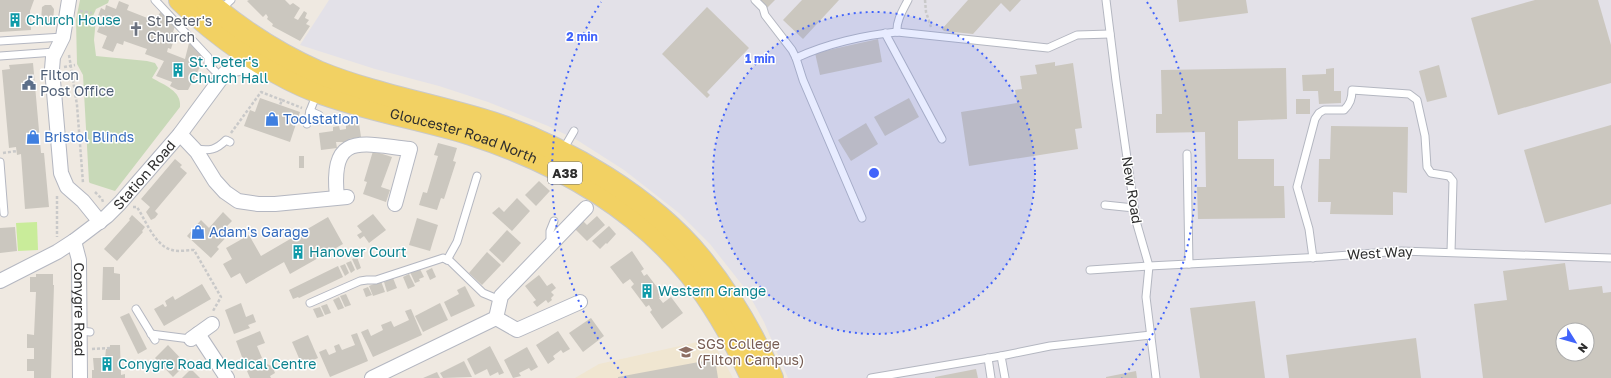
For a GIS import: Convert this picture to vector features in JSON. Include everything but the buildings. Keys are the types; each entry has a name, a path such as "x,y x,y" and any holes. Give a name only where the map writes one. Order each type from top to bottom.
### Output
{"main road":[{"name":"Gloucester Road North","path":"180,0 217,32 273,70 314,101 354,103 469,134 493,142 554,167 598,193 629,214 644,227 670,251 690,274 711,303 730,335 752,378"},
{"name":"Gloucester Road North","path":"218,4 261,42 283,55 320,72 385,94 490,123 531,138 562,152 601,175 633,197 658,217 697,254 726,292 755,343 772,378"}],"street":[{"path":"69,0 63,37 55,52 52,64 58,147 63,179 70,191 82,201 100,222"},
{"name":"Station Road","path":"0,281 57,252 100,222 120,203 180,134 221,77 232,69 237,68 273,70"},
{"path":"180,134 194,148 215,181 225,192 238,201 258,204 275,204 342,197 335,184 337,164 340,156 348,147 364,144 410,149 395,204"},
{"path":"496,318 500,296 586,208"},
{"name":"Conygre Road","path":"74,241 79,260 85,332 80,378"},
{"path":"496,318 517,330 580,302"},
{"path":"372,378 496,318"},
{"path":"212,324 194,336 227,378"}],"lane":[{"path":"156,0 208,57 208,64 221,77"},
{"path":"755,0 763,8 765,15 796,58 803,80 862,218"},
{"path":"897,32 901,14 908,0"},
{"name":"New Road","path":"1106,0 1136,221 1149,266 1146,297 1156,378"},
{"path":"796,58 815,49 885,33 897,32 1048,48 1077,35 1110,34"},
{"path":"885,33 942,139"},
{"path":"0,41 63,37"},
{"path":"0,56 55,52"},
{"path":"1313,258 1310,229 1298,187 1305,155 1315,119 1319,112 1324,110 1344,110 1349,105 1352,97 1352,90 1409,94 1417,100 1426,136 1427,166 1431,173 1449,176 1453,181 1451,252"},
{"path":"314,101 319,115"},
{"path":"308,124 314,101"},
{"path":"562,152 574,131"},
{"path":"194,148 207,151 228,141"},
{"path":"1187,154 1189,264"},
{"path":"0,162 4,213"},
{"path":"447,260 456,245 477,176"},
{"path":"1105,205 1134,208"},
{"path":"550,245 550,231 554,221"},
{"name":"West Way","path":"1090,270 1313,258 1401,251 1611,258"},
{"path":"310,303 360,281 376,280 440,259 447,260 483,293 500,300"},
{"path":"136,309 153,337 194,336"},
{"path":"871,378 1001,356 1050,346 1151,334"},
{"path":"1001,356 1005,378"},
{"path":"988,358 991,378"}],"path":[{"path":"925,0 926,12 933,35"},
{"path":"81,11 92,13"},
{"path":"63,37 69,54 77,105 83,185"},
{"path":"228,141 261,92 282,100 314,101"},
{"path":"280,105 282,100"},
{"path":"0,153 17,151"},
{"path":"57,252 57,189 63,179"},
{"path":"120,203 126,207 137,207 158,240 165,248 173,251 194,250 221,297 209,317 212,324"},
{"path":"108,344 109,348"}],"shaded area":[{"path":"329,0 1611,0 1611,378 788,378 764,322 747,291 710,244 679,213 624,170 577,140 548,126 488,102 439,86 375,69 300,45"},
{"name":"SGS College (Filton Campus)","path":"711,339 733,378 575,378 599,364"}],"green space":[{"path":"80,0 109,0 108,3 96,9 93,16 96,18 94,40 96,56 155,63 158,68 152,78 171,89 180,101 180,107 115,191 89,182 83,75 77,64 76,20"},
{"path":"37,222 38,250 18,251 16,223"}],"place":[{"name":"Church House","path":"15,20"},
{"name":"St Peter's Church","path":"136,29"},
{"name":"St. Peter's Church Hall","path":"178,70"},
{"name":"Filton Post Office","path":"29,83"},
{"name":"Toolstation","path":"272,119"},
{"name":"Bristol Blinds","path":"33,137"},
{"name":"Adam's Garage","path":"198,232"},
{"name":"Hanover Court","path":"298,252"},
{"name":"Western Grange","path":"647,291"},
{"name":"SGS College (Filton Campus)","path":"686,352"},
{"name":"Conygre Road Medical Centre","path":"107,364"}]}
